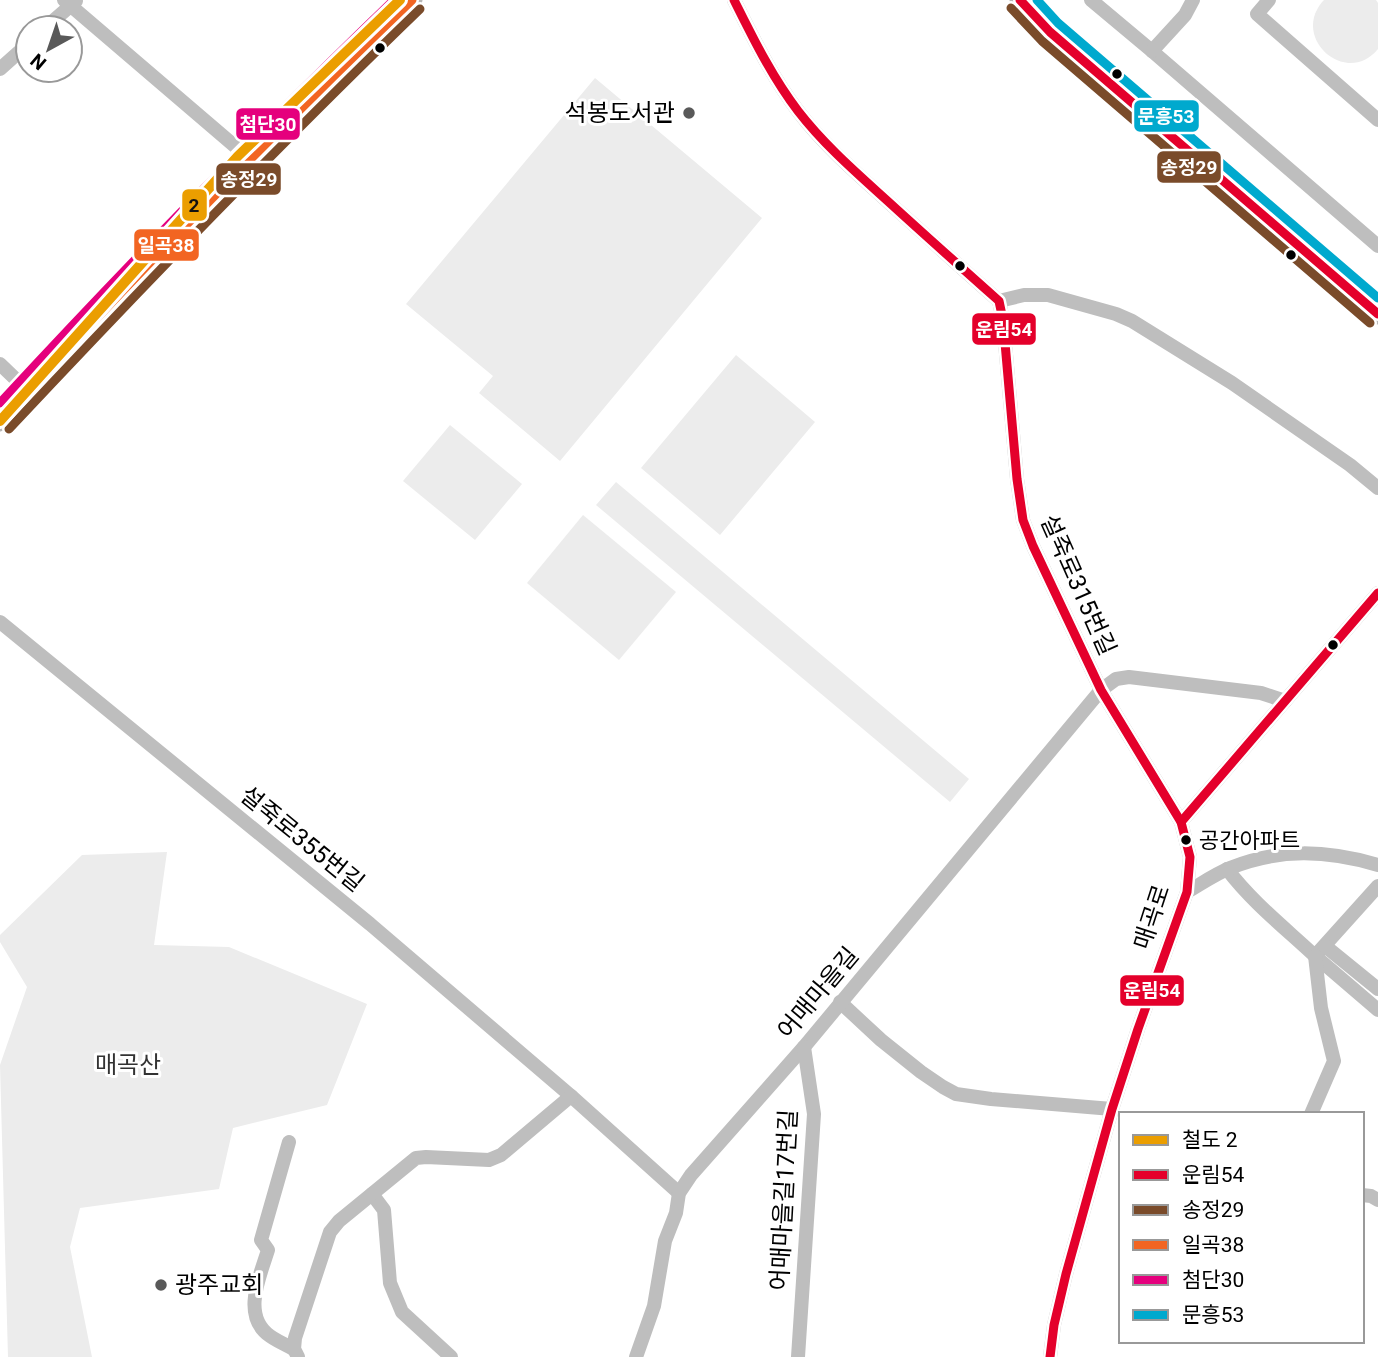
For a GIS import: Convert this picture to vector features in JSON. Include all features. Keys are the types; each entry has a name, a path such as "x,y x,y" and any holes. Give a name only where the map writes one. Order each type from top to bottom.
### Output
{"main road":[{"path":"0,421 113,300 412,0"},
{"path":"1020,0 1050,32 1378,314"}],"street":[{"path":"734,0 777,78 798,111 821,138 857,174 999,301 1024,295 1048,295 1116,314 1233,383 1350,465 1378,488"},
{"path":"1091,0 1378,246"},
{"path":"1152,51 1185,15 1193,0"},
{"path":"1269,0 1257,14 1378,120"},
{"path":"71,2 251,160"},
{"path":"0,69 14,56"},
{"name":"설죽로315번길","path":"999,301 1023,520 1101,690 1181,822"},
{"path":"0,364 28,391"},
{"path":"1181,822 1378,593"},
{"name":"설죽로355번길","path":"0,622 369,924 571,1096 679,1193"},
{"path":"1101,690 1115,679 1129,677 1261,693 1285,701"},
{"name":"어매마을길","path":"636,1357 654,1306 665,1241 676,1213 679,1193 691,1175 804,1047 1101,690"},
{"name":"매곡로","path":"1050,1357 1061,1293 1112,1109 1187,892 1190,857 1181,822"},
{"path":"1187,892 1227,869 1279,854 1315,853 1378,865"},
{"path":"1227,869 1257,904 1320,951 1378,989"},
{"path":"1312,1112 1334,1061 1321,1008 1320,951 1378,886"},
{"path":"1320,951 1378,1010"},
{"path":"840,1002 921,1072 956,1094 1112,1109"},
{"name":"어매마을길17번길","path":"798,1357 814,1114 804,1047"},
{"path":"296,1353 295,1338 330,1232 339,1221 416,1158 489,1160 501,1155 571,1096"},
{"path":"289,1142 261,1240 268,1250 254,1308 256,1321 268,1335 296,1353"},
{"path":"372,1194 384,1210 390,1283 402,1312 451,1357"}],"green space":[{"path":"1324,0 1376,0 1378,49 1365,60 1351,63 1326,53 1317,42 1313,29 1315,14"},
{"path":"595,78 762,218 560,461 479,393 493,376 406,304"},
{"path":"736,355 815,422 720,535 641,468"},
{"path":"450,425 522,484 475,540 403,481"},
{"path":"616,482 969,779 950,802 596,505"},
{"path":"583,515 676,592 619,660 527,583"},
{"name":"매곡산","path":"167,852 154,945 229,947 367,1004 327,1105 233,1128 219,1189 80,1208 70,1247 92,1357 8,1357 0,1065 27,987 0,942 0,935 82,855"}],"rail line":[{"name":"2","path":"0,421 238,156 400,0"}],"transit line":[{"name":"첨단30","path":"0,403 194,198 394,0"},
{"name":"일곡38","path":"0,421 203,208 412,0"},
{"name":"운림54","path":"734,0 771,71 808,124 855,171 999,301 1023,520 1101,690 1181,822 1190,857 1187,892 1112,1109 1066,1274 1054,1325 1050,1357"},
{"name":"운림54","path":"1020,0 1050,32 1378,314"},
{"name":"문흥53","path":"1037,0 1058,23 1378,298"},
{"name":"송정29","path":"1011,8 1042,41 1370,323"},
{"name":"송정29","path":"9,429 212,216 420,9"},
{"name":"운림54","path":"1181,822 1378,593"}],"place":[{"name":"석봉도서관","path":"689,113"},
{"name":"공간아파트","path":"1186,840"},
{"name":"광주교회","path":"161,1285"}]}
